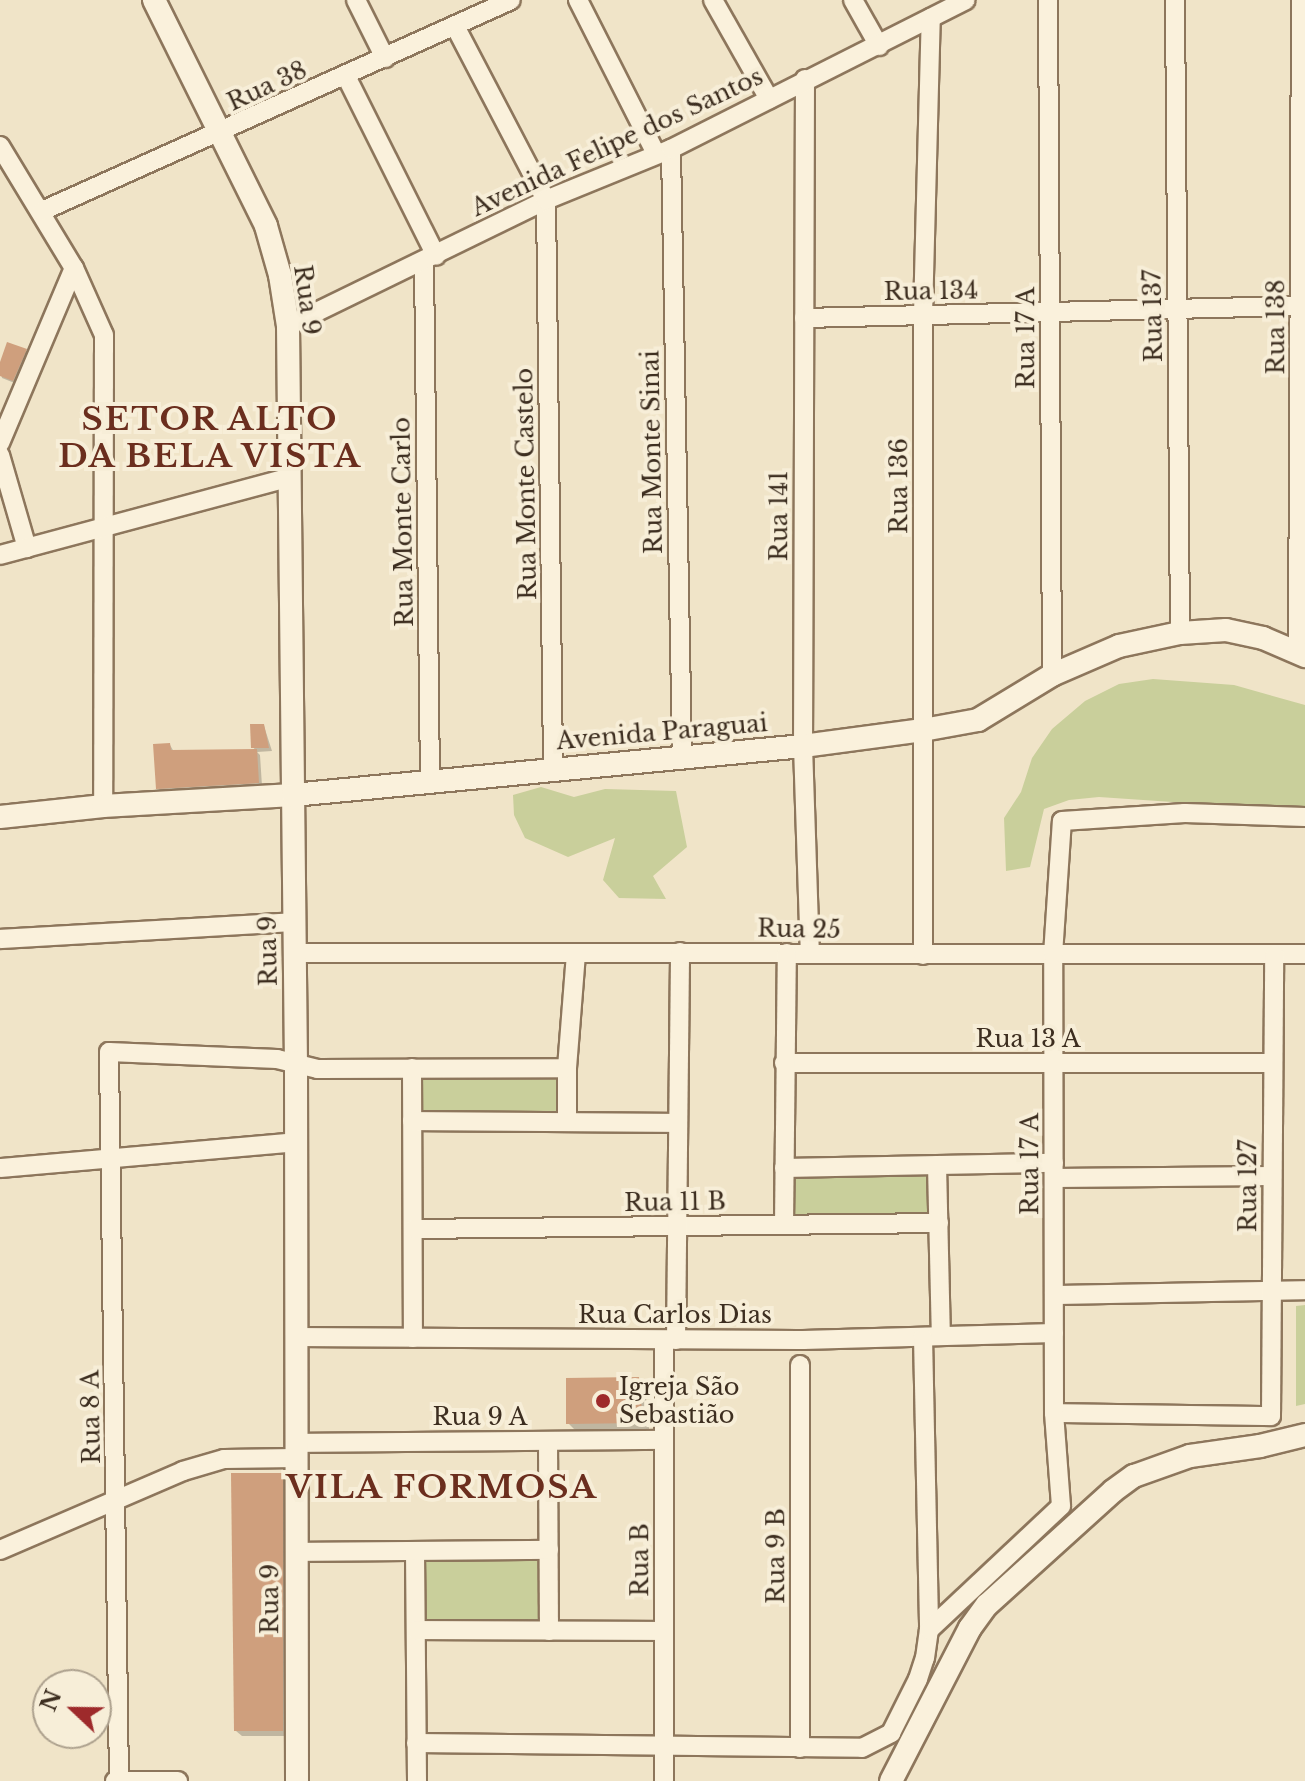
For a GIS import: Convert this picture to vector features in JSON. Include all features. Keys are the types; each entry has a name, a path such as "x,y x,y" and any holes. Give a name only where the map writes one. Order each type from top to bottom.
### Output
{"street":[{"path":"356,0 385,58"},
{"name":"Rua 38","path":"42,211 220,134 511,0"},
{"path":"578,0 664,152"},
{"path":"713,0 769,99"},
{"path":"853,0 879,46"},
{"name":"Avenida Felipe dos Santos","path":"288,326 546,200 664,152 966,0"},
{"name":"Rua 17 A","path":"1048,0 1052,675"},
{"name":"Rua 137","path":"1175,0 1180,633"},
{"name":"Rua 138","path":"1301,0 1302,655"},
{"name":"Rua 9","path":"152,1 266,226 280,275 288,326 296,1062 297,1781"},
{"name":"Rua 136","path":"923,955 923,315 931,18"},
{"path":"455,26 546,200"},
{"name":"Rua Monte Carlo","path":"346,76 430,259 430,781"},
{"name":"Rua 141","path":"805,79 803,746 810,953"},
{"path":"0,146 74,268 104,335 103,806"},
{"name":"Rua Monte Sinai","path":"664,152 682,755"},
{"name":"Rua Monte Castelo","path":"546,200 553,768"},
{"path":"0,443 74,268"},
{"name":"Rua 134","path":"804,318 1300,306"},
{"path":"0,455 27,548"},
{"path":"0,555 288,478"},
{"name":"Avenida Paraguai","path":"0,817 103,806 293,795 682,755 803,746 923,730 978,720 1052,675 1119,646 1180,633 1226,630 1263,638 1302,655"},
{"name":"Rua 17 A","path":"929,1630 1061,1506 1054,1413 1053,955 1062,821 1185,813 1305,817"},
{"path":"0,939 293,922"},
{"name":"Rua B","path":"664,1781 664,1440 677,1226 680,952"},
{"name":"Rua 25","path":"293,953 1305,954"},
{"path":"567,1122 567,1068 576,953"},
{"path":"784,1225 787,953"},
{"name":"Rua 127","path":"1054,1413 1271,1416 1274,955"},
{"name":"Rua 8 A","path":"118,1781 109,1052 296,1062"},
{"path":"296,1062 318,1069 567,1068"},
{"name":"Rua 13 A","path":"784,1063 1273,1063"},
{"path":"412,1068 413,1338"},
{"path":"412,1121 678,1123"},
{"path":"0,1168 295,1142"},
{"path":"784,1168 937,1165 1272,1176"},
{"path":"416,1743 862,1748 891,1733 925,1658 929,1630 932,1337 939,1223 937,1165"},
{"name":"Rua 11 B","path":"413,1229 939,1223"},
{"path":"1054,1295 1305,1290"},
{"name":"Rua Carlos Dias","path":"295,1337 670,1340 1054,1333"},
{"name":"Rua 9 B","path":"800,1365 800,1748"},
{"path":"891,1781 970,1628 987,1605 1113,1491 1134,1476 1190,1456 1260,1446 1305,1435"},
{"name":"Rua 9 A","path":"0,1550 116,1498 224,1459 296,1450 664,1440"},
{"path":"548,1441 549,1631"},
{"path":"296,1552 549,1550"},
{"path":"415,1551 417,1781"},
{"path":"416,1630 664,1631"},
{"path":"118,1781 178,1781"}],"green space":[{"path":"1153,679 1234,685 1305,705 1305,811 1099,797 1069,800 1044,809 1030,867 1006,871 1004,818 1021,792 1032,758 1052,729 1085,701 1119,684"},
{"path":"541,787 574,797 605,789 676,791 687,847 653,876 666,899 619,898 603,880 615,838 568,857 525,838 514,815 513,795"},
{"path":"422,1075 559,1075 559,1114 422,1114"},
{"path":"795,1175 929,1175 930,1215 795,1215"},
{"path":"1305,1305 1305,1404 1296,1406 1296,1306"},
{"path":"540,1558 540,1580 545,1583 540,1620 531,1624 425,1621 424,1559"}],"building":[{"path":"7,342 27,349 13,381 0,376 0,362"},
{"path":"250,724 264,724 269,748 251,748"},
{"path":"170,743 171,750 257,749 259,783 156,789 153,744"},
{"name":"Igreja São Sebastião","path":"639,1377 643,1423 566,1424 566,1378"},
{"path":"231,1473 283,1473 283,1731 234,1731"}],"place":[{"name":"Igreja São Sebastião","path":"603,1401"}],"district":[{"name":"SETOR ALTO DA BELA VISTA","path":"210,438"},
{"name":"VILA FORMOSA","path":"442,1487"}]}
